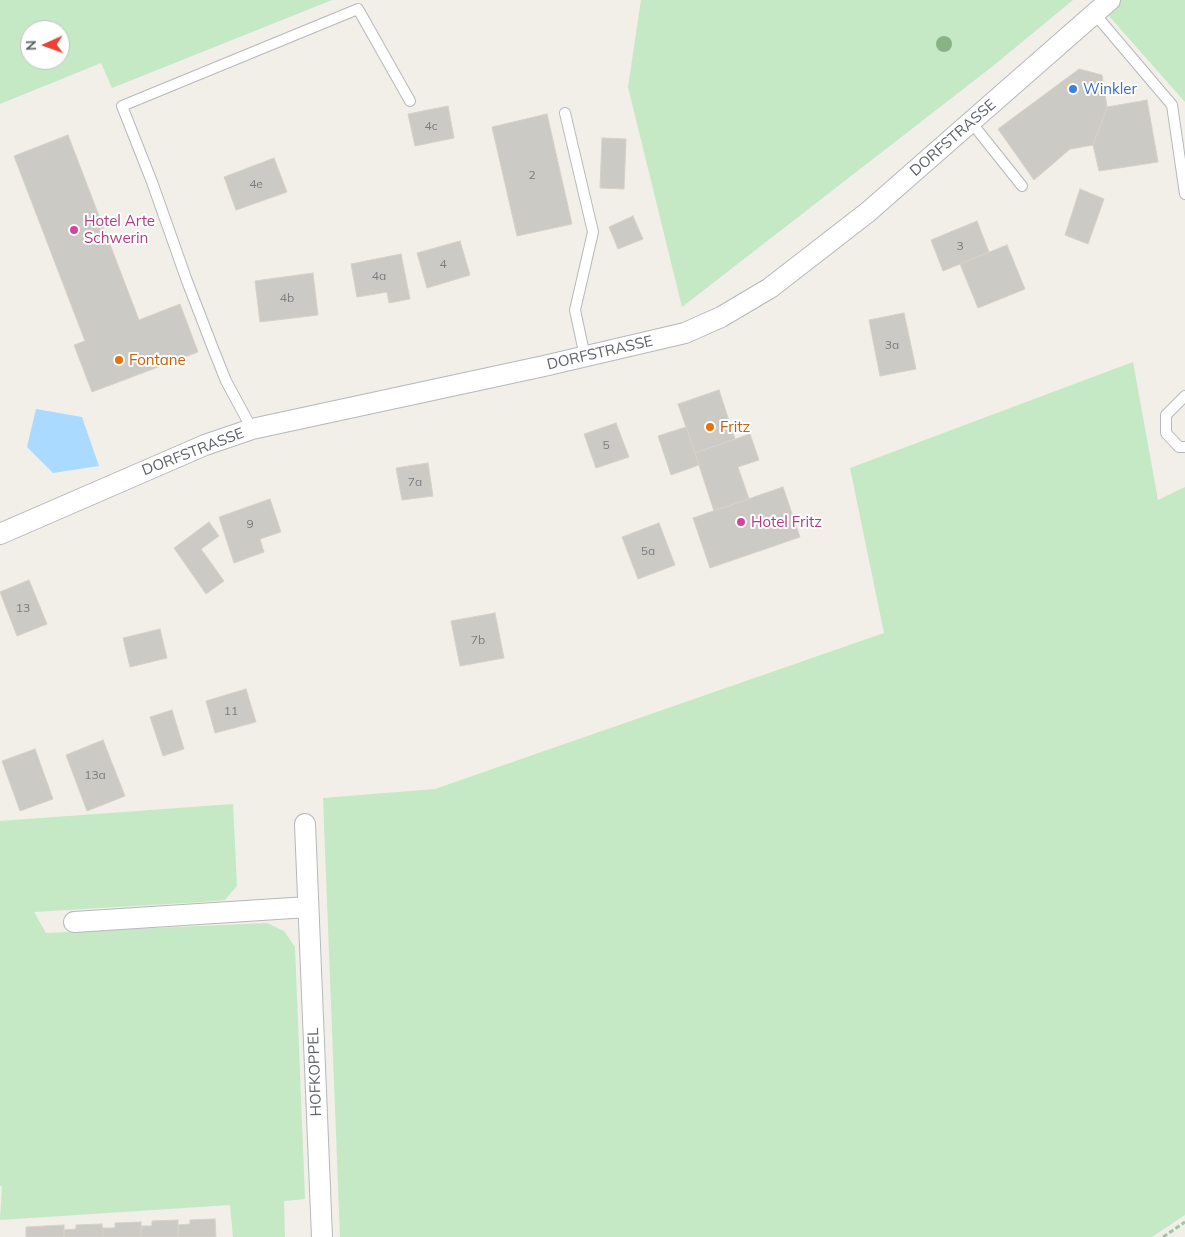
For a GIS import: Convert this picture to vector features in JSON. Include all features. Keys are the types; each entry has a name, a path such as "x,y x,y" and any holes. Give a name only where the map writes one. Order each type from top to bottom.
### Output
{"street":[{"name":"DORFSTRASSE","path":"0,534 205,445 252,429 461,385 685,333 721,317 770,288 868,212 1110,0"},
{"name":"HOFKOPPEL","path":"305,824 322,1237"},
{"path":"74,922 308,908"}],"lane":[{"path":"252,429 226,381 122,106 358,9 410,101"},
{"path":"1094,13 1172,106 1185,194"},
{"path":"565,113 593,232 575,310 585,356"},
{"path":"971,122 1022,186"},
{"path":"1185,396 1166,415 1166,433 1180,447 1185,447"}],"path":[{"path":"1163,1237 1185,1222"}],"green space":[{"path":"0,0 332,0 112,88 101,63 0,104"},
{"path":"641,0 1073,0 993,66 682,307 628,87"},
{"path":"1095,0 1185,0 1185,102 1101,7"},
{"path":"1133,362 1158,500 1185,487 1185,1215 1152,1237 340,1237 323,798 435,789 884,633 850,468"},
{"path":"233,804 237,886 225,900 34,912 46,933 267,923 284,931 295,947 305,1199 284,1201 285,1237 233,1237 230,1205 0,1220 2,1186 0,1186 0,821"}],"water":[{"path":"36,409 82,417 99,466 53,473 27,447"}],"building":[{"path":"1079,69 1102,75 1107,107 1093,145 1070,149 1034,180 998,129"},
{"path":"1147,100 1158,162 1099,171 1093,145 1107,107"},
{"path":"448,106 454,138 415,146 408,114"},
{"path":"547,114 572,224 517,236 492,127"},
{"name":"Hotel Arte Schwerin","path":"68,135 139,320 180,304 198,352 92,392 74,345 85,341 14,156"},
{"path":"602,138 626,139 624,189 600,188"},
{"path":"274,158 287,192 236,210 224,177"},
{"path":"1080,189 1104,199 1088,244 1065,235"},
{"path":"633,216 643,239 618,249 609,227"},
{"path":"977,221 989,252 943,271 931,240"},
{"path":"460,241 470,275 427,288 417,253"},
{"path":"1007,245 1025,289 978,308 960,264"},
{"path":"401,254 410,299 389,303 387,292 357,297 351,264"},
{"path":"313,273 318,315 260,322 255,281"},
{"path":"904,313 916,369 880,376 869,320"},
{"path":"719,390 735,439 695,453 678,404"},
{"path":"616,423 629,457 596,468 584,434"},
{"path":"686,427 699,465 671,475 658,436"},
{"path":"750,434 759,460 738,467 749,499 714,511 695,453"},
{"path":"428,463 433,496 402,500 396,468"},
{"path":"783,487 800,537 710,568 693,518"},
{"path":"270,499 281,532 260,539 264,552 234,563 219,517"},
{"path":"209,522 219,536 201,549 224,581 206,594 174,548"},
{"path":"659,523 675,565 638,579 622,537"},
{"path":"29,580 47,624 17,636 0,592"},
{"path":"495,613 504,658 460,666 451,621"},
{"path":"160,629 167,658 130,667 123,638"},
{"path":"246,689 256,722 215,733 206,701"},
{"path":"172,710 184,749 163,756 150,717"},
{"path":"103,740 125,796 87,811 66,755"},
{"path":"35,749 53,799 20,811 2,761"},
{"path":"215,1219 216,1237 178,1237 178,1225 190,1224 190,1220"},
{"path":"178,1220 178,1237 141,1237 141,1226 152,1226 152,1221"},
{"path":"141,1222 141,1237 103,1237 102,1228 115,1228 115,1223"},
{"path":"102,1224 103,1237 64,1237 64,1230 76,1229 76,1225"},
{"path":"64,1225 64,1237 26,1237 26,1227"}],"place":[{"name":"Winkler","path":"1073,89"},
{"name":"Hotel Arte Schwerin","path":"74,230"},
{"name":"Fontane","path":"119,360"},
{"name":"Fritz","path":"710,427"},
{"name":"Hotel Fritz","path":"741,522"}]}
